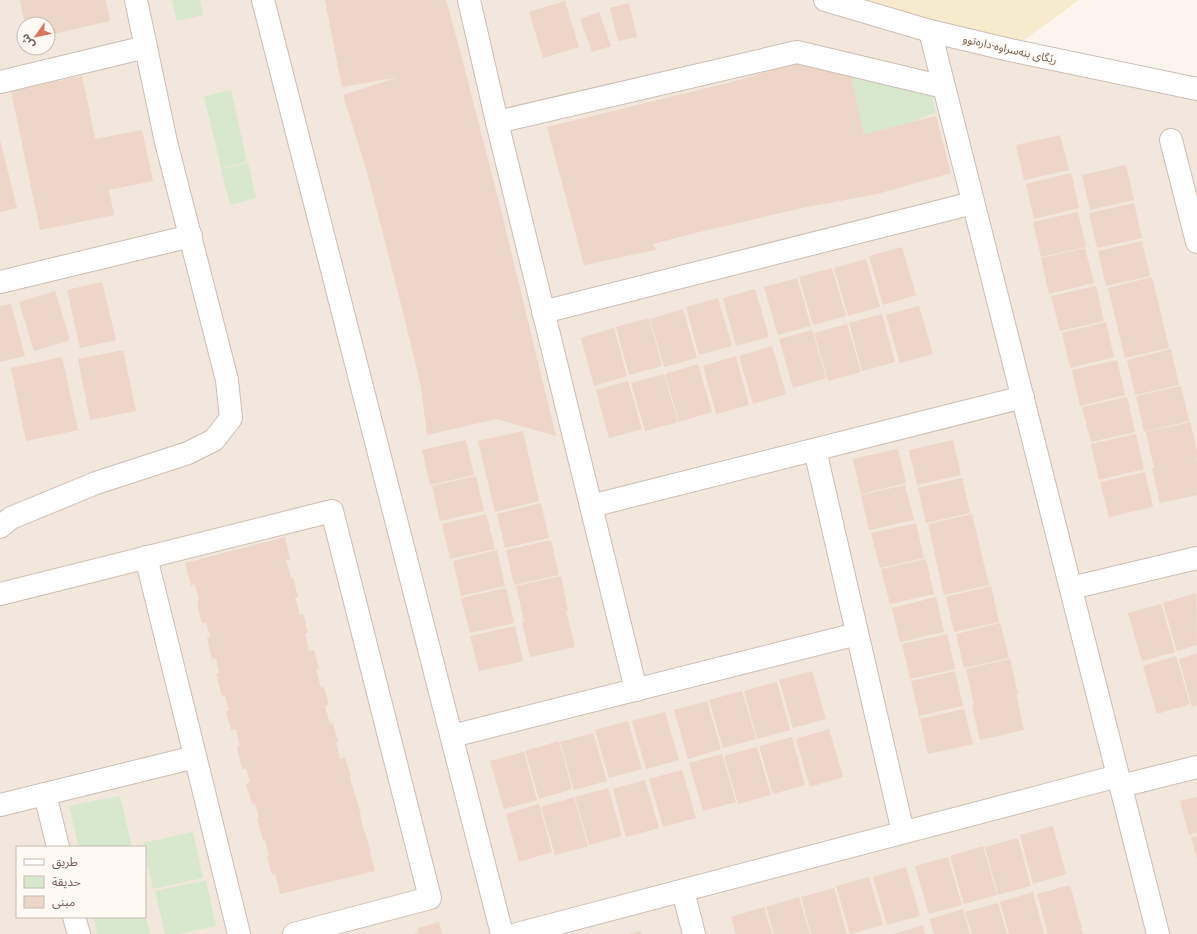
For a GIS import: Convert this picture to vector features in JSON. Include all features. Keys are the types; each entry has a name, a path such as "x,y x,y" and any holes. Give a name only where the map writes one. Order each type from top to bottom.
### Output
{"street":[{"path":"0,527 11,518 96,483 188,453 214,440 230,418 227,380 166,142 136,0"},
{"path":"263,0 502,934"},
{"path":"469,0 497,122 636,690"},
{"name":"رێگای بنەسراوە-دارەتوو","path":"824,0 930,31 1010,50 1197,89"},
{"path":"930,31 1158,934"},
{"path":"0,82 146,47"},
{"path":"497,122 797,52 944,87"},
{"path":"1171,140 1197,242"},
{"path":"543,312 974,203"},
{"path":"0,282 190,236"},
{"path":"591,506 1023,397"},
{"path":"815,450 903,832"},
{"path":"0,594 332,511 430,898 294,934"},
{"path":"146,557 239,934"},
{"path":"1071,588 1197,558"},
{"path":"452,736 857,634"},
{"path":"0,805 195,757"},
{"path":"518,934 903,832 1120,781 1197,767"},
{"path":"45,794 58,846"},
{"path":"683,890 694,934"},
{"path":"74,918 79,934"}],"shaded area":[{"path":"0,0 869,0 930,31 1197,88 1197,934 0,934"}],"green space":[{"path":"172,0 200,0 203,15 177,21"},
{"path":"850,73 931,93 936,113 900,126 864,134"},
{"path":"231,90 247,162 221,168 204,96"},
{"path":"248,163 256,198 230,205 221,169"},
{"path":"120,796 132,846 79,846 69,806"},
{"path":"193,832 203,878 153,889 146,858 146,846 144,846 143,843"},
{"path":"206,880 216,926 177,934 165,934 155,891"},
{"path":"146,917 150,934 97,934 93,918"}],"sand":[{"path":"825,0 1079,0 1010,50"}],"building":[{"path":"20,0 106,0 110,21 56,33 56,16 23,16"},
{"path":"325,0 446,0 501,210 556,436 497,419 427,435 421,387 403,312 367,172 343,95 399,77 342,87"},
{"path":"565,1 579,47 543,58 529,12"},
{"path":"629,3 637,37 618,41 610,8"},
{"path":"599,12 611,46 592,52 580,19"},
{"path":"802,61 850,73 864,134 936,116 951,173 877,194 802,208 691,234 653,244 656,250 584,265 547,127 732,82"},
{"path":"82,76 95,139 142,130 153,181 109,190 114,215 40,230 11,91"},
{"path":"1060,135 1069,170 1024,180 1016,145"},
{"path":"0,140 17,208 0,212"},
{"path":"1126,165 1134,200 1090,210 1082,175"},
{"path":"1071,173 1079,208 1034,219 1026,184"},
{"path":"1134,203 1142,238 1097,248 1089,213"},
{"path":"1078,212 1086,247 1041,257 1033,222"},
{"path":"1142,241 1150,276 1106,286 1098,251"},
{"path":"902,247 916,295 883,305 869,256"},
{"path":"1085,248 1094,283 1049,294 1041,258"},
{"path":"866,259 880,307 848,316 834,268"},
{"path":"832,268 846,316 813,325 799,277"},
{"path":"1152,277 1169,348 1125,358 1108,288"},
{"path":"797,278 811,326 778,335 764,287"},
{"path":"102,282 116,340 80,348 67,290"},
{"path":"1096,286 1104,321 1060,331 1051,296"},
{"path":"755,289 769,337 736,346 723,298"},
{"path":"55,291 70,340 34,351 19,302"},
{"path":"718,298 732,346 699,355 686,307"},
{"path":"11,304 25,356 0,362 0,306"},
{"path":"919,306 933,354 900,363 886,315"},
{"path":"683,309 697,358 664,367 650,319"},
{"path":"882,314 895,362 862,371 849,323"},
{"path":"649,318 662,366 629,375 616,327"},
{"path":"1106,322 1114,357 1070,368 1062,333"},
{"path":"847,324 861,372 828,381 814,333"},
{"path":"614,328 627,376 594,386 581,338"},
{"path":"812,330 826,378 793,388 779,339"},
{"path":"772,346 786,394 753,404 739,356"},
{"path":"1171,349 1179,385 1135,395 1127,360"},
{"path":"123,350 136,411 90,420 78,359"},
{"path":"736,356 749,405 716,414 703,366"},
{"path":"62,357 78,430 26,441 11,368"},
{"path":"1117,360 1125,395 1080,406 1072,370"},
{"path":"698,364 712,412 679,422 665,374"},
{"path":"664,374 678,422 645,431 631,383"},
{"path":"628,381 642,429 609,438 596,390"},
{"path":"1181,386 1189,421 1144,432 1136,396"},
{"path":"1127,397 1135,432 1091,442 1082,407"},
{"path":"1190,422 1197,451 1197,495 1160,503 1146,432"},
{"path":"523,431 539,501 495,512 478,441"},
{"path":"1136,434 1144,469 1099,480 1091,444"},
{"path":"466,440 474,475 430,485 422,450"},
{"path":"953,440 961,475 917,485 909,450"},
{"path":"898,449 906,483 861,494 853,459"},
{"path":"1145,472 1153,507 1109,517 1100,482"},
{"path":"476,476 484,511 440,521 432,486"},
{"path":"962,478 970,513 926,523 918,488"},
{"path":"905,485 914,520 869,530 861,495"},
{"path":"541,503 549,538 505,548 497,514"},
{"path":"486,514 495,549 450,559 442,524"},
{"path":"972,514 989,585 944,595 928,524"},
{"path":"916,523 924,558 880,568 871,533"},
{"path":"285,537 290,559 286,561 291,578 293,577 298,597 295,598 300,615 303,614 308,633 305,633 309,650 305,652 314,650 319,669 316,669 321,688 324,687 329,705 325,706 330,724 333,723 338,742 336,743 340,759 345,757 375,871 280,894 275,874 272,875 267,857 269,856 257,819 259,819 255,803 252,804 246,784 250,782 246,768 242,769 237,747 240,746 236,729 231,730 226,711 229,711 225,695 222,696 216,674 219,673 216,658 212,659 207,637 210,637 206,622 202,624 195,584 191,586 185,563"},
{"path":"551,540 559,575 514,585 506,550"},
{"path":"497,550 505,586 461,596 453,561"},
{"path":"926,559 934,594 890,604 881,569"},
{"path":"561,576 568,611 566,611 575,647 530,657 516,586"},
{"path":"991,586 999,622 954,632 946,597"},
{"path":"506,588 514,623 470,633 461,598"},
{"path":"1196,593 1197,645 1177,651 1163,603"},
{"path":"936,597 944,632 900,642 892,608"},
{"path":"1161,604 1175,652 1142,661 1128,613"},
{"path":"1000,623 1009,658 964,668 956,634"},
{"path":"515,626 523,661 479,671 470,636"},
{"path":"947,634 955,669 910,679 902,644"},
{"path":"1197,653 1197,705 1192,707 1179,659"},
{"path":"1176,656 1190,704 1157,714 1143,666"},
{"path":"1010,659 1024,730 980,740 966,669"},
{"path":"812,671 826,719 793,728 779,680"},
{"path":"955,671 963,706 919,716 911,681"},
{"path":"777,682 790,730 757,739 744,691"},
{"path":"742,691 756,739 723,748 709,700"},
{"path":"707,701 721,749 688,759 674,710"},
{"path":"964,709 973,744 928,754 920,719"},
{"path":"665,712 679,760 646,769 632,721"},
{"path":"628,721 642,769 609,778 595,730"},
{"path":"829,729 843,777 810,787 796,739"},
{"path":"593,733 607,781 574,790 560,742"},
{"path":"792,737 805,785 773,794 759,746"},
{"path":"559,741 572,789 539,799 525,751"},
{"path":"757,747 771,795 738,804 724,756"},
{"path":"524,752 537,800 504,809 490,761"},
{"path":"722,754 736,802 703,811 689,763"},
{"path":"682,770 696,818 663,827 649,779"},
{"path":"645,780 659,828 626,837 613,789"},
{"path":"608,788 622,836 589,845 575,797"},
{"path":"574,797 588,846 555,855 541,807"},
{"path":"1197,797 1197,832 1189,835 1180,801"},
{"path":"539,804 552,852 519,862 506,814"},
{"path":"1053,826 1066,874 1033,884 1020,835"},
{"path":"1197,836 1197,860 1191,837"},
{"path":"1018,838 1031,886 998,895 985,847"},
{"path":"983,846 997,895 964,904 950,856"},
{"path":"948,857 962,905 929,914 915,866"},
{"path":"906,867 920,916 887,925 873,877"},
{"path":"869,877 883,925 850,934 836,886"},
{"path":"1070,885 1083,933 1048,934 1037,894"},
{"path":"834,888 847,934 811,934 801,897"},
{"path":"1033,892 1044,934 1009,934 1000,902"},
{"path":"799,897 810,934 774,934 766,907"},
{"path":"998,903 1007,934 972,934 965,912"},
{"path":"764,907 772,934 736,934 731,917"},
{"path":"963,909 970,934 934,934 930,919"},
{"path":"439,922 442,934 414,934 419,932 418,928"},
{"path":"923,925 925,934 894,934"},
{"path":"641,931 642,934 630,934 630,933"}]}
